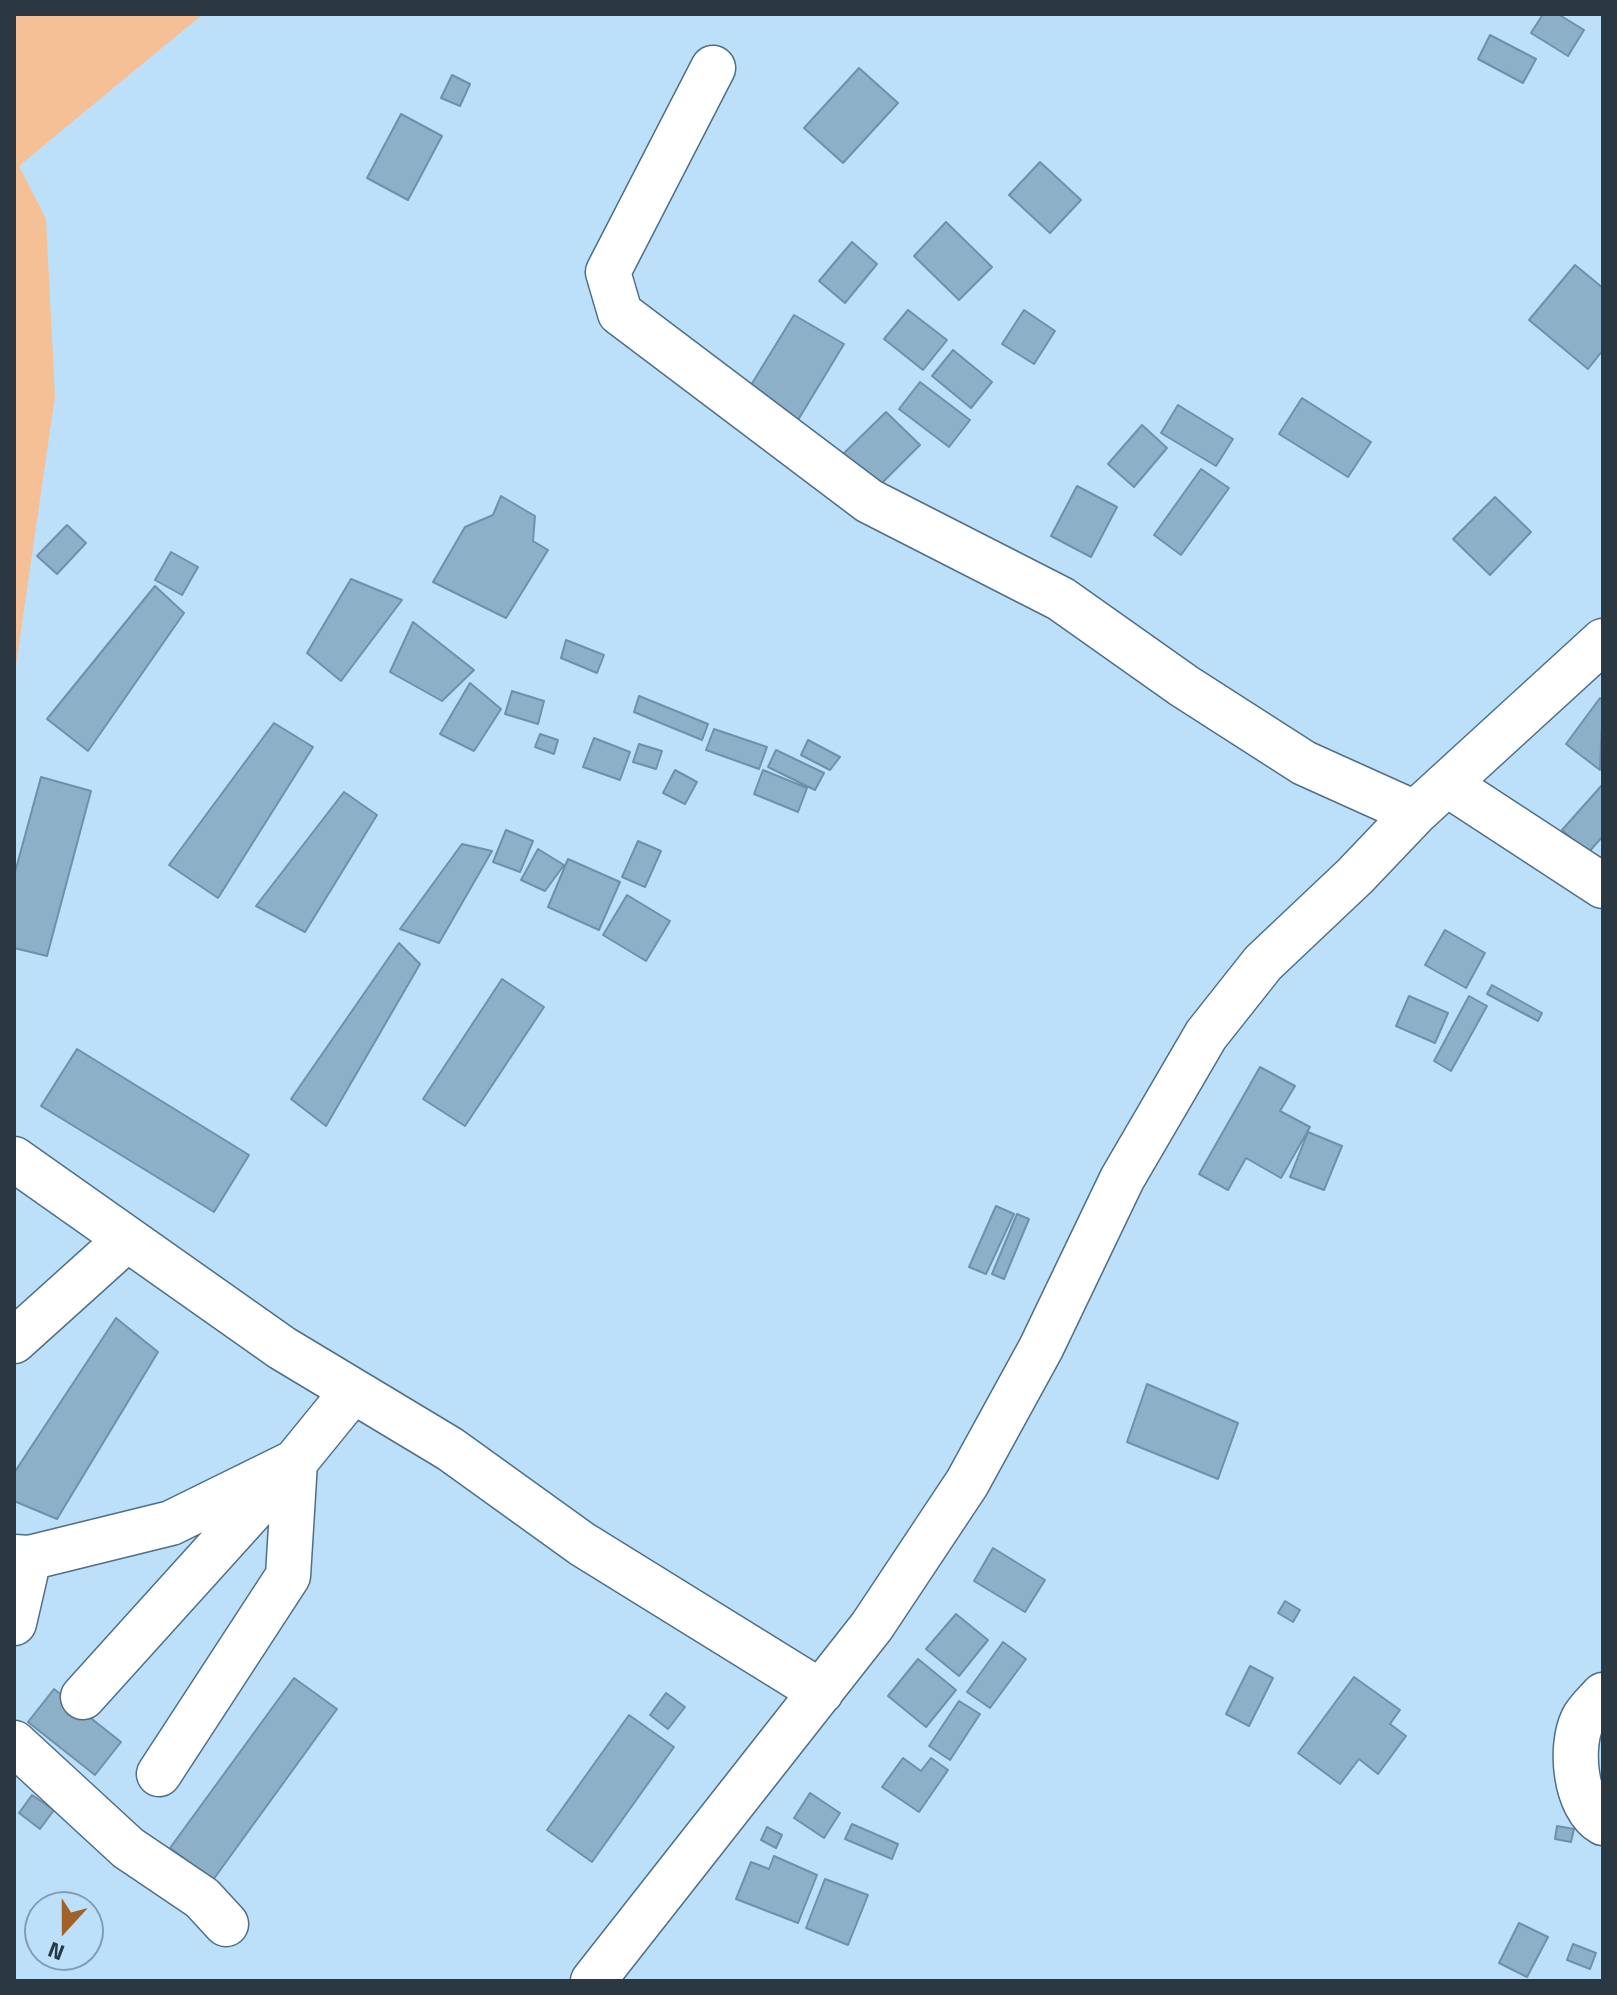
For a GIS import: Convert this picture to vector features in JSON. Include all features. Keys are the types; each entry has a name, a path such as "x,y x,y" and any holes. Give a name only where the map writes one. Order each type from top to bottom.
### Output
{"street":[{"path":"713,68 608,272 620,313 869,501 1061,599 1184,686 1304,763 1415,813"},
{"path":"593,1981 872,1626 967,1483 1041,1348 1122,1179 1206,1035 1263,963 1355,876 1415,813 1603,641"},
{"path":"1447,784 1603,886"},
{"path":"14,1159 126,1240 352,1392 450,1449 582,1544 821,1692"},
{"path":"14,1341 126,1240"},
{"path":"83,1697 295,1462 352,1392"},
{"path":"14,1623 19,1564 171,1523 295,1462"},
{"path":"159,1774 288,1576 295,1462"},
{"path":"1603,1695 1582,1720 1574,1778 1595,1818 1603,1823"},
{"path":"14,1743 128,1848 202,1898 226,1924"}],"shaded area":[{"path":"14,14 203,14 19,166 46,219 55,396 14,679"}],"building":[{"path":"1543,14 1558,14 1584,30 1568,56 1531,33"},
{"path":"1490,35 1536,59 1523,83 1478,59"},
{"path":"859,68 898,103 843,163 804,128"},
{"path":"452,75 470,84 460,106 441,98"},
{"path":"401,114 442,136 408,200 367,178"},
{"path":"1040,162 1081,200 1050,233 1009,195"},
{"path":"946,222 992,267 959,300 914,256"},
{"path":"852,242 877,264 845,303 819,281"},
{"path":"1575,265 1603,288 1603,350 1588,369 1529,320"},
{"path":"908,310 947,340 923,370 884,339"},
{"path":"1024,310 1055,331 1034,364 1002,344"},
{"path":"794,315 844,344 798,420 748,390"},
{"path":"953,350 992,382 971,408 932,376"},
{"path":"920,382 970,420 949,447 899,409"},
{"path":"1302,398 1371,442 1348,477 1279,434"},
{"path":"1178,405 1233,439 1216,466 1161,433"},
{"path":"886,412 920,445 871,494 837,460"},
{"path":"1142,425 1167,448 1134,487 1108,464"},
{"path":"1201,469 1229,488 1181,555 1154,535"},
{"path":"1077,486 1117,507 1091,557 1051,536"},
{"path":"501,496 535,516 533,541 548,550 506,618 433,582 465,527 493,515"},
{"path":"1495,497 1531,532 1490,575 1453,539"},
{"path":"67,525 86,543 57,574 37,556"},
{"path":"171,552 198,567 182,595 155,580"},
{"path":"351,579 402,600 341,681 307,653"},
{"path":"155,586 184,613 88,751 47,719"},
{"path":"413,622 474,670 442,701 390,672"},
{"path":"566,640 604,655 597,673 561,658"},
{"path":"470,683 501,709 474,751 440,734"},
{"path":"512,691 544,701 538,724 505,714"},
{"path":"639,696 708,724 702,740 634,712"},
{"path":"1600,698 1603,700 1600,770 1566,744"},
{"path":"274,723 313,747 218,898 169,865"},
{"path":"714,729 767,747 759,769 706,750"},
{"path":"540,734 558,740 554,754 535,747"},
{"path":"594,738 630,752 620,780 583,767"},
{"path":"808,740 840,757 830,770 801,755"},
{"path":"639,744 662,751 656,769 633,762"},
{"path":"776,750 824,773 815,790 768,767"},
{"path":"675,770 697,782 685,804 663,793"},
{"path":"763,770 807,788 798,812 754,794"},
{"path":"41,777 91,791 47,956 14,948 14,876"},
{"path":"1603,784 1603,836 1588,853 1562,830"},
{"path":"344,792 377,815 305,932 256,906"},
{"path":"506,830 533,841 520,872 493,862"},
{"path":"638,841 661,851 645,887 622,877"},
{"path":"462,844 492,851 439,943 400,929"},
{"path":"538,849 564,865 545,891 521,880"},
{"path":"568,859 620,882 599,930 548,907"},
{"path":"627,895 670,921 646,961 603,935"},
{"path":"1445,930 1485,953 1466,988 1425,965"},
{"path":"399,943 420,964 326,1126 291,1099"},
{"path":"502,979 544,1007 465,1126 423,1099"},
{"path":"1492,985 1542,1013 1538,1021 1487,994"},
{"path":"1409,996 1448,1013 1435,1043 1396,1026"},
{"path":"1469,996 1487,1006 1451,1071 1434,1061"},
{"path":"77,1049 249,1155 214,1212 41,1106"},
{"path":"1260,1067 1295,1086 1280,1111 1310,1127 1281,1178 1246,1158 1228,1190 1199,1174"},
{"path":"1308,1132 1342,1146 1324,1190 1290,1177"},
{"path":"996,1206 1014,1214 986,1274 969,1267"},
{"path":"1017,1214 1029,1219 1004,1279 992,1274"},
{"path":"116,1318 158,1352 57,1519 14,1501 14,1473"},
{"path":"1147,1384 1238,1423 1218,1479 1127,1442"},
{"path":"993,1548 1045,1580 1025,1612 974,1581"},
{"path":"1285,1601 1300,1610 1293,1622 1278,1613"},
{"path":"956,1614 988,1640 959,1676 926,1649"},
{"path":"1003,1642 1026,1659 990,1708 967,1692"},
{"path":"918,1659 956,1690 926,1727 888,1696"},
{"path":"1250,1666 1273,1678 1249,1726 1226,1714"},
{"path":"1354,1677 1400,1710 1390,1724 1406,1736 1378,1774 1359,1759 1340,1784 1298,1753"},
{"path":"294,1678 337,1709 213,1880 170,1848"},
{"path":"54,1689 121,1742 95,1775 28,1722"},
{"path":"666,1693 685,1707 668,1729 650,1715"},
{"path":"959,1701 980,1714 950,1760 929,1746"},
{"path":"629,1715 674,1747 592,1862 547,1830"},
{"path":"903,1758 921,1771 931,1758 948,1770 919,1812 882,1787"},
{"path":"810,1793 840,1813 824,1838 794,1818"},
{"path":"32,1795 54,1810 40,1829 19,1813"},
{"path":"852,1824 898,1844 892,1859 845,1839"},
{"path":"1557,1826 1574,1829 1571,1842 1555,1839"},
{"path":"767,1827 782,1835 776,1848 761,1840"},
{"path":"774,1856 817,1875 798,1923 736,1899 751,1862 769,1869"},
{"path":"825,1879 868,1895 848,1945 806,1928"},
{"path":"1519,1923 1548,1937 1527,1977 1499,1963"},
{"path":"1573,1944 1596,1953 1590,1969 1567,1960"}]}
